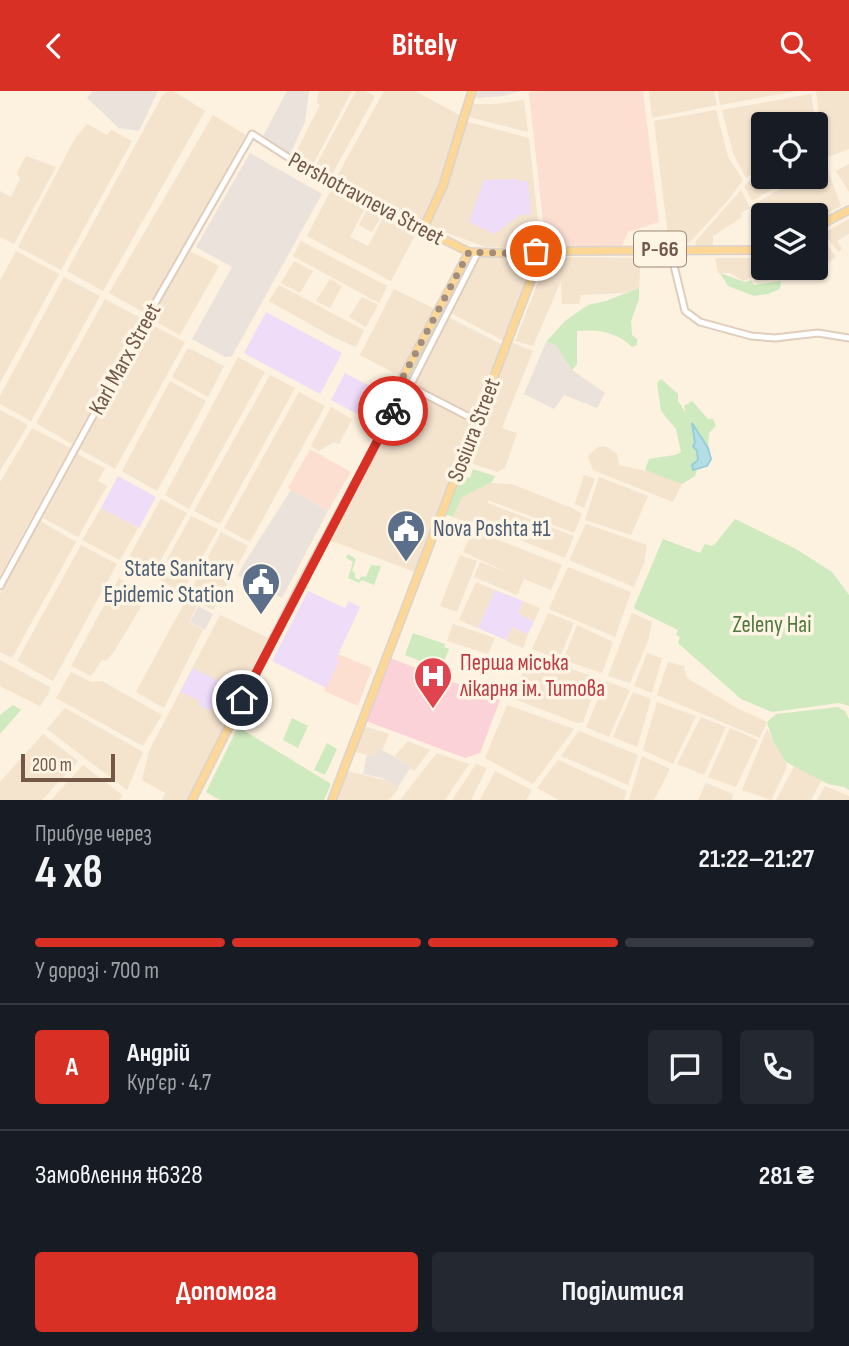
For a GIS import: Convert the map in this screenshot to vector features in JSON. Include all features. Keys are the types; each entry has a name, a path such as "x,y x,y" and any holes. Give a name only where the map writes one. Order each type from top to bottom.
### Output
{"main road":[{"path":"423,229 443,186 472,91"},
{"path":"828,221 849,210"},
{"name":"Pershotravneva Street","path":"423,229 473,253 751,250"},
{"path":"192,800 299,588 403,394 411,385 403,377 473,253"},
{"name":"Sosiura Street","path":"332,800 541,253"}],"street":[{"name":"Pershotravneva Street","path":"252,134 311,172 423,229"},
{"name":"Karl Marx Street","path":"0,586 146,319 252,134"},
{"path":"670,249 685,311 700,322 751,336 775,338 818,333 849,338"},
{"path":"411,385 477,421"}],"shaded area":[{"path":"93,91 158,91 139,131 119,128 87,98"},
{"path":"173,91 205,111 103,291 67,271 162,96"},
{"path":"287,91 309,91 305,122 290,154 262,138"},
{"path":"319,91 352,91 311,168 293,158 320,105 317,103"},
{"path":"356,91 365,91 375,96 330,178 314,169"},
{"path":"384,91 415,91 461,116 432,205 420,223 336,178"},
{"path":"477,91 521,91 478,98 475,96"},
{"path":"643,91 659,222 628,232 621,248 546,248 529,93"},
{"path":"649,91 714,91 717,105 652,118"},
{"path":"718,91 797,91 720,105"},
{"path":"816,91 849,91 849,149 828,157 828,112 819,112"},
{"path":"811,94 814,112 751,112 751,174 746,178 733,153 722,110"},
{"path":"524,100 528,132 469,117 473,104"},
{"path":"716,110 728,157 743,180 690,242 669,244 654,121"},
{"path":"213,115 246,135 145,313 109,293"},
{"path":"465,121 529,138 538,221 538,244 535,249 486,247 428,226 439,203"},
{"path":"87,124 107,135 111,130 132,141 61,270 18,247 74,140"},
{"path":"250,153 322,194 232,356 225,357 192,339 232,267 196,247"},
{"path":"26,156 56,167 14,244 0,237 0,191 11,197 20,179 17,173"},
{"path":"849,164 849,192 836,171"},
{"path":"828,171 841,206 828,213 828,203 756,203 781,189 828,189"},
{"path":"484,180 528,181 531,214 520,215 494,234 469,222"},
{"path":"751,180 751,189 773,189 752,201 744,186"},
{"path":"332,188 366,206 350,237 368,246 384,216 416,233 391,281 307,236"},
{"path":"741,190 750,208 741,213 742,217 713,236 713,246 697,246 695,242"},
{"path":"368,207 382,215 372,232 359,225"},
{"path":"849,219 849,234 837,241 842,249 838,252 828,238 828,231"},
{"path":"301,241 387,286 379,303 293,256"},
{"path":"828,246 836,257 828,262"},
{"path":"16,251 59,274 0,383 0,281"},
{"path":"190,251 219,266 180,335 151,319"},
{"path":"479,256 530,258 534,264 504,341 449,312"},
{"path":"560,257 641,258 639,288 624,293 581,295 579,304 562,304 561,281 533,346 515,341 542,272 548,263 560,271"},
{"path":"715,258 751,258 751,278 744,281 730,273 718,273"},
{"path":"294,261 313,271 300,293 281,283"},
{"path":"64,277 100,296 31,421 0,404 0,396"},
{"path":"330,279 342,286 330,308 316,301"},
{"path":"279,285 364,330 356,347 269,301"},
{"path":"394,289 435,309 400,376 360,355"},
{"path":"362,297 378,305 366,327 349,317"},
{"path":"105,299 142,319 72,444 36,423"},
{"path":"266,312 342,353 320,394 244,353"},
{"path":"446,316 503,345 474,416 415,387 414,383"},
{"path":"148,323 185,342 115,469 80,449"},
{"path":"511,342 533,351 502,428 517,433 505,468 497,472 465,461"},
{"path":"546,342 556,345 572,370 605,393 597,408 564,395 554,409 524,394"},
{"path":"188,348 224,366 208,397 172,377"},
{"path":"238,357 265,372 189,509 165,495"},
{"path":"345,373 379,391 365,418 331,400"},
{"path":"270,375 295,388 220,524 194,511"},
{"path":"170,381 206,401 157,491 122,471"},
{"path":"408,388 473,422 415,572 332,543 328,539"},
{"path":"299,392 325,406 250,542 224,528"},
{"path":"331,407 352,419 339,444 334,442 319,451 311,446"},
{"path":"0,410 28,425 0,471"},
{"path":"32,428 70,448 0,575 0,482"},
{"path":"605,446 617,454 619,465 655,473 682,484 673,502 593,470 588,456 598,447"},
{"path":"310,449 351,472 328,511 288,488"},
{"path":"77,454 105,468 98,481 107,486 78,537 43,518"},
{"path":"584,475 595,479 584,508 575,504"},
{"path":"118,476 156,497 139,528 101,508"},
{"path":"599,477 648,496 631,535 585,520"},
{"path":"490,483 512,484 582,514 574,533 488,500 488,503 574,536 565,558 473,521 471,524 453,517 462,497"},
{"path":"291,490 328,511 282,598 238,576"},
{"path":"161,499 187,513 152,576 126,562"},
{"path":"101,508 138,528 120,560 82,540"},
{"path":"191,516 218,529 182,593 157,578"},
{"path":"40,521 76,542 12,658 0,652 0,594"},
{"path":"586,524 647,545 644,563 634,587 569,560"},
{"path":"473,530 562,565 551,590 524,579 517,595 474,577 480,562 509,573 463,552"},
{"path":"221,532 248,546 213,610 187,597"},
{"path":"81,545 117,564 53,681 17,661"},
{"path":"460,555 477,561 457,612 440,606"},
{"path":"568,567 631,592 615,637 549,609"},
{"path":"119,578 148,595 113,653 106,661 102,660 91,676 71,666"},
{"path":"476,582 495,590 478,628 459,620"},
{"path":"495,590 523,601 518,613 534,622 528,634 512,627 506,640 478,628"},
{"path":"308,591 345,608 349,601 360,607 326,688 272,661"},
{"path":"186,600 197,606 189,622 203,630 164,708 136,692"},
{"path":"523,601 540,608 534,622 518,613"},
{"path":"198,606 213,614 205,630 190,622"},
{"path":"548,613 574,623 559,659 532,649"},
{"path":"632,613 652,622 648,641 630,683 608,676"},
{"path":"220,615 268,638 188,800 162,800 165,793 142,780 149,751"},
{"path":"453,624 495,638 488,654 447,641"},
{"path":"577,625 613,642 602,673 563,660"},
{"path":"511,627 528,634 523,648 506,641"},
{"path":"647,653 662,658 652,693 634,686"},
{"path":"338,654 372,668 358,706 324,691 339,661 335,659"},
{"path":"531,654 599,679 583,722 577,723 512,698"},
{"name":"Перша міська лікарня ім. Титова","path":"390,658 500,700 480,753 465,758 366,721"},
{"path":"0,660 50,687 40,706 0,686"},
{"path":"668,662 684,666 687,678 735,707 767,722 760,738 657,695"},
{"path":"193,668 225,684 211,711 200,706 198,700 180,692"},
{"path":"71,672 91,682 102,681 162,715 143,746 56,698"},
{"path":"606,681 630,690 609,737 586,727"},
{"path":"633,692 651,699 637,747 613,737"},
{"path":"657,702 696,716 673,764 643,750"},
{"path":"507,705 574,729 533,784 485,758"},
{"path":"65,708 143,752 127,790 47,729"},
{"path":"701,717 726,727 704,775 677,764"},
{"path":"364,726 389,734 382,751 378,750 376,756 353,752"},
{"path":"730,728 758,740 736,787 708,777"},
{"path":"767,729 787,767 771,800 742,790"},
{"path":"579,731 638,755 628,785 561,756"},
{"path":"43,734 78,761 42,800 0,800 0,782"},
{"path":"408,741 430,750 414,771 395,756"},
{"path":"378,749 411,767 398,787 382,778 363,774 367,754 376,756"},
{"path":"437,753 469,764 445,800 400,800"},
{"path":"642,756 670,769 654,800 629,800"},
{"path":"558,760 627,791 624,800 559,800 537,788"},
{"path":"476,764 487,768 471,800 452,800"},
{"path":"83,765 122,797 119,800 51,800"},
{"path":"795,765 822,779 811,800 776,800"},
{"path":"347,771 392,782 399,788 389,800 335,800"},
{"path":"495,771 532,790 526,800 480,800"},
{"path":"706,783 733,794 732,800 698,800"},
{"path":"825,786 849,796 849,800 817,800"}],"green space":[{"path":"720,273 745,282 751,280 754,285 781,281 780,289 754,296 728,286"},
{"path":"639,288 639,299 631,321 632,335 637,339 637,345 632,347 607,333 577,331 577,364 572,370 556,345 546,342 565,321 588,305"},
{"path":"439,313 443,318 411,380 407,380 405,378"},
{"path":"661,379 678,394 678,401 686,413 684,406 692,401 708,419 713,419 716,426 709,433 708,448 698,431 698,461 693,470 697,470 695,476 682,484 645,470 649,459 681,452 676,429 661,411 657,383"},
{"path":"473,469 495,476 492,482 462,497 453,517 445,514 457,484 460,484 463,476 470,478"},
{"name":"Zeleny Hai","path":"735,519 796,549 832,572 849,595 849,706 839,703 772,712 741,699 678,643 678,630 635,609 663,539 700,553 705,544 715,544"},
{"path":"348,554 356,559 352,571 359,580 362,576 366,577 371,565 381,566 374,585 348,578 353,562 346,558"},
{"path":"413,633 445,644 444,647 449,649 441,669 405,655"},
{"path":"13,705 21,710 0,734 0,715"},
{"path":"838,707 845,711 849,719 849,790 828,784 786,762 773,741 767,722 776,714"},
{"path":"292,718 308,726 298,748 283,740"},
{"path":"238,727 331,784 324,800 220,800 206,792"},
{"path":"327,743 337,749 325,775 314,770"}],"water":[{"path":"692,423 708,448 711,459 707,466 693,470 692,465 698,460 693,446 695,443"}],"way so far":[{"path":"393,411 403,394 403,377 469,252 526,254 541,248 545,254 539,257 536,251"}],"place":[{"name":"Nova Poshta #1","path":"406,563"},
{"name":"State Sanitary Epidemic Station","path":"261,616"},
{"name":"Перша міська лікарня ім. Титова","path":"433,710"}],"route":[{"path":"242,700 393,411"}]}
